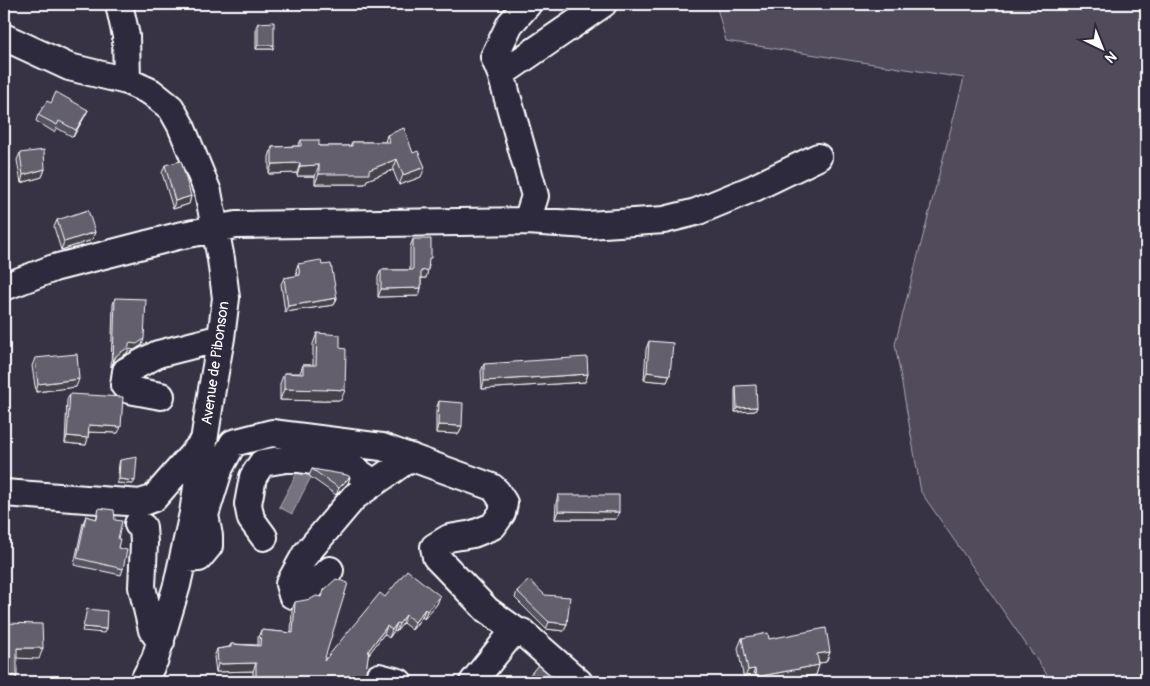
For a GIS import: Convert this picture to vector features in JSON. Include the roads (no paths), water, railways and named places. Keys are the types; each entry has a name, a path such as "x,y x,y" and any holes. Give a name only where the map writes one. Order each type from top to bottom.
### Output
{"street":[{"path":"119,4 126,36 127,81"},
{"path":"527,221 535,196 501,74 494,57 510,24 528,4"},
{"path":"501,74 603,4"},
{"name":"Avenue de Pibonson","path":"4,37 69,67 127,81 151,92 171,108 181,126 208,192 221,258 226,298 221,338 193,513 183,559 161,642 155,659 143,682"},
{"path":"4,288 54,268 136,246 236,225 527,221 588,225 664,220 696,212 754,188 818,157"},
{"path":"161,396 129,390 124,385 126,371 158,354 221,338"},
{"path":"183,559 198,558 209,546 205,515 220,467 233,443 272,433 382,447 492,487 497,492 504,503 502,513 493,526 473,534 449,538 434,547 436,557 487,610 518,632"},
{"path":"4,493 141,503 154,498 204,441"},
{"path":"330,570 305,592 292,594 289,584 305,555 354,497 411,457"},
{"path":"264,537 252,519 248,504 253,477 262,463 292,458 351,467 374,483"},
{"path":"138,524 143,527 142,587 152,630 161,642"},
{"path":"473,682 513,632 522,632 578,682"},
{"path":"378,682 379,677 399,682"}]}
